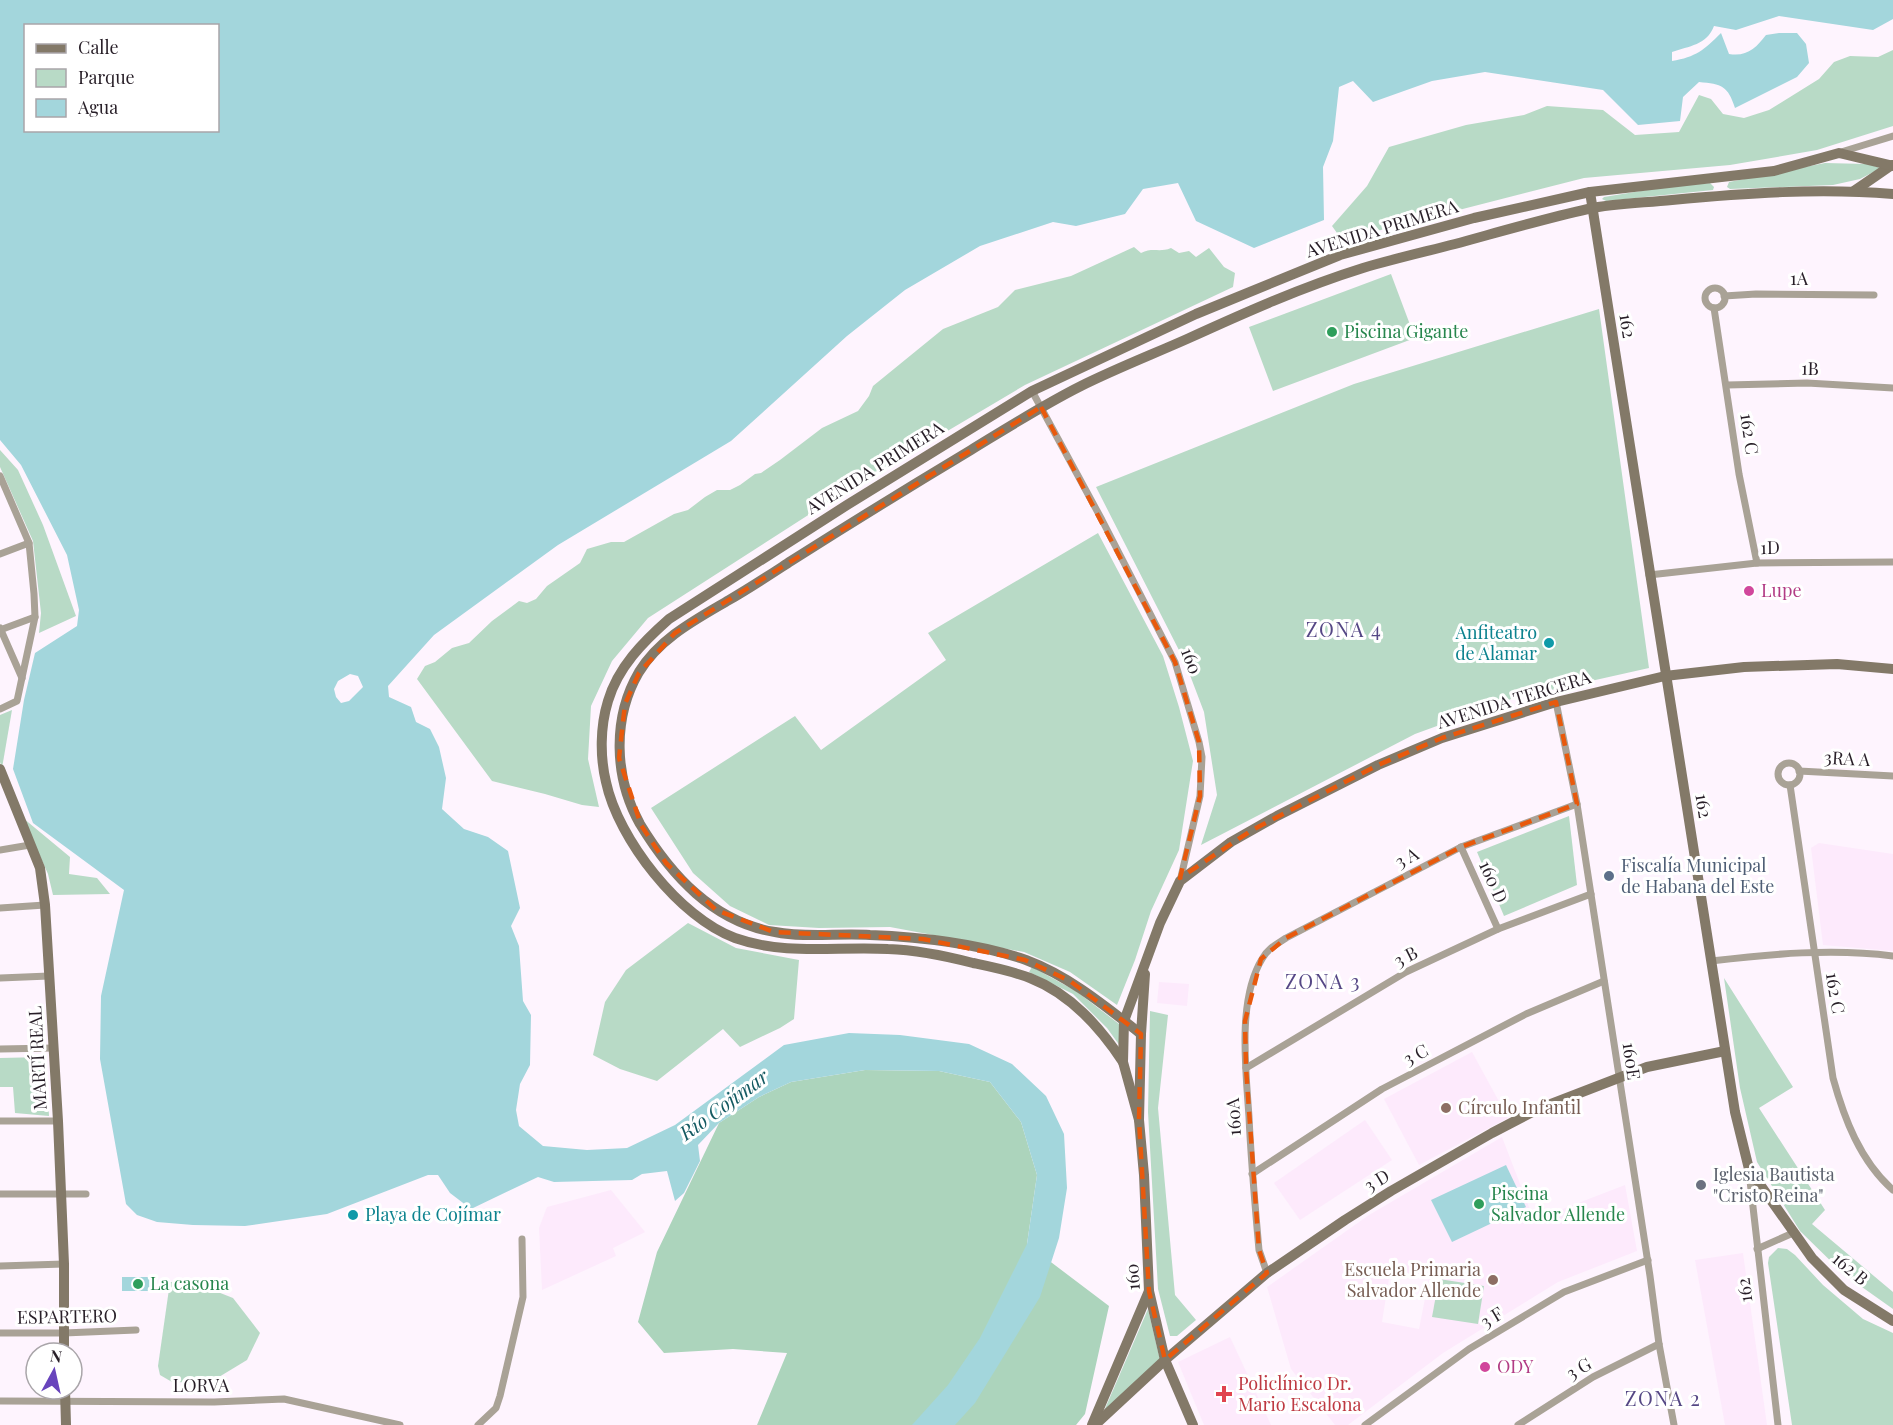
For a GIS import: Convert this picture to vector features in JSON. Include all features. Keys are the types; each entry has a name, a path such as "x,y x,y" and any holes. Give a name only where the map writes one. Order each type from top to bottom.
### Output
{"street":[{"path":"1839,153 1893,136"},
{"name":"AVENIDA PRIMERA","path":"1123,1062 1085,1013 1062,996 1031,979 946,956 889,949 829,951 776,948 734,938 702,920 672,895 647,865 617,815 606,782 601,740 608,702 619,676 633,655 669,619 847,505 1032,391 1196,314 1340,255 1474,218 1590,192 1774,171 1839,153 1893,165"},
{"path":"1854,191 1893,165"},
{"path":"1719,177 1721,195"},
{"name":"AVENIDA PRIMERA","path":"1141,1035 1070,981 1025,960 977,947 923,939 877,935 804,935 774,932 748,926 701,900 666,863 632,809 625,788 619,758 625,704 639,673 653,655 680,630 1041,407 1079,387 1264,304 1352,272 1592,208 1777,191 1854,191 1893,194"},
{"name":"162","path":"1590,192 1735,1113 1749,1169 1778,1425"},
{"path":"1712,289 1718,289 1724,296 1723,303 1714,308 1706,303 1706,293 1712,289"},
{"name":"1A","path":"1724,296 1874,295"},
{"name":"162 C","path":"1714,308 1739,474 1757,563"},
{"name":"1B","path":"1727,385 1807,383 1893,388"},
{"name":"160","path":"1032,391 1175,662 1202,757 1200,796 1179,881 1160,923 1124,1022 1123,1062 1139,1120"},
{"path":"0,477 29,543 35,617 17,701 0,709"},
{"path":"847,505 857,519"},
{"path":"0,554 29,543"},
{"name":"1D","path":"1649,575 1757,563 1893,562"},
{"path":"22,679 0,630 35,617"},
{"path":"669,619 680,630"},
{"name":"AVENIDA TERCERA","path":"1179,881 1232,842 1277,816 1378,765 1442,738 1556,702 1665,676 1744,667 1837,664 1893,669"},
{"name":"160E","path":"1556,702 1577,804 1659,1344 1674,1425"},
{"path":"1788,764 1795,766 1799,771 1798,778 1790,785 1780,780 1779,769 1788,764"},
{"name":"MARTÍ REAL","path":"0,769 40,868 45,905 58,1121 64,1264 64,1341"},
{"name":"3RA A","path":"1799,771 1893,776"},
{"name":"162 C","path":"1790,785 1833,1078 1846,1120 1859,1146 1875,1170 1893,1190"},
{"name":"3 A","path":"1261,959 1269,949 1286,938 1461,847 1577,804"},
{"path":"617,815 632,809"},
{"path":"0,850 30,845"},
{"name":"160 D","path":"1461,847 1498,929"},
{"name":"3 B","path":"1246,1068 1406,972 1498,929 1591,894"},
{"path":"0,908 45,905"},
{"path":"1711,961 1814,952 1893,956"},
{"name":"160A","path":"1261,959 1253,980 1245,1021 1258,1250 1267,1273"},
{"name":"160","path":"1146,965 1141,1035 1139,1120 1149,1291 1165,1359 1193,1425"},
{"path":"0,978 49,976"},
{"name":"3 C","path":"1252,1174 1382,1089 1526,1014 1604,981"},
{"path":"0,1049 54,1048"},
{"path":"1123,1062 1131,1060 1141,1051"},
{"name":"3 D","path":"1094,1425 1165,1359 1267,1273 1345,1220 1492,1133 1538,1109 1647,1067 1725,1051"},
{"path":"0,1121 58,1121"},
{"name":"162 B","path":"1749,1169 1812,1258 1844,1290 1893,1321"},
{"path":"0,1194 86,1194"},
{"path":"1757,1249 1793,1233"},
{"path":"478,1425 496,1408 501,1396 523,1297 522,1239"},
{"name":"3 F","path":"1365,1425 1469,1349 1564,1292 1648,1260"},
{"path":"0,1266 64,1264"},
{"path":"1094,1425 1149,1291"},
{"name":"ESPARTERO","path":"0,1333 136,1330"},
{"name":"3 G","path":"1518,1425 1593,1377 1659,1344"},
{"name":"LORVA","path":"84,1396 214,1402 284,1399 400,1425"},
{"name":"LORVA","path":"0,1401 24,1399"},
{"path":"65,1401 66,1425"}],"highlighted area":[{"path":"1041,407 1175,662 1199,742 1200,796 1180,878 1252,830 1378,765 1442,738 1556,702 1577,804 1461,847 1286,938 1261,959 1245,1021 1246,1068 1259,1250 1267,1273 1165,1360 1149,1291 1139,1120 1141,1034 1070,981 1025,960 923,939 774,932 716,910 666,863 641,825 619,758 625,704 639,673 675,633"}],"shaded area":[{"path":"1819,843 1893,854 1893,951 1823,945 1811,848"},
{"path":"1159,982 1189,984 1187,1006 1157,1003"},
{"name":"Círculo Infantil","path":"1472,1052 1508,1118 1419,1165 1384,1099"},
{"path":"1365,1120 1392,1160 1300,1220 1274,1183"},
{"name":"Escuela Primaria Salvador Allende","path":"1502,1137 1534,1220 1625,1185 1637,1251 1558,1282 1443,1353 1348,1425 1335,1425 1291,1369 1267,1287 1369,1215","holes":["1390,1272 1429,1278 1419,1329 1382,1322"]},
{"path":"611,1190 645,1232 613,1248 616,1256 542,1290 539,1228 547,1207"},
{"path":"1743,1253 1767,1425 1725,1425 1695,1260"},
{"name":"Policlínico Dr. Mario Escalona","path":"1230,1337 1271,1425 1204,1425 1178,1362"}],"green space":[{"path":"1893,50 1893,126 1817,150 1730,165 1584,178 1342,240 1332,226 1367,186 1389,147 1466,125 1524,115 1547,106 1603,110 1635,135 1679,132 1699,95 1711,99 1723,114 1744,118 1769,110 1819,79 1834,62 1850,56 1878,57"},
{"path":"1825,163 1867,164 1881,168 1860,179 1833,185 1730,189 1727,187 1729,182"},
{"path":"1710,183 1714,187 1713,190 1606,201 1602,199 1665,187"},
{"path":"1134,247 1141,253 1171,248 1179,253 1189,251 1196,257 1209,248 1224,267 1235,273 1233,287 1025,385 841,494 648,618 612,661 591,706 588,759 599,807 582,805 492,781 417,679 425,666 435,662 452,648 469,643 492,621 519,601 527,603 536,599 547,586 580,563 587,549 611,542 624,542 674,514 688,510 717,490 730,490 740,485 780,460 822,428 858,411 873,386 943,329 998,307 1015,290 1071,276"},
{"name":"Piscina Gigante","path":"1391,274 1415,338 1273,391 1249,327"},
{"path":"1599,309 1649,668 1511,699 1415,734 1201,845 1217,795 1204,712 1185,662 1096,487 1354,384"},
{"path":"0,450 18,470 43,525 76,616 39,633 41,613 33,541 0,467"},
{"path":"1098,533 1163,656 1193,761 1179,850 1151,911 1117,1005 1070,972 1024,952 890,927 819,928 769,925 730,906 693,873 651,808 795,716 821,750 946,660 928,633"},
{"path":"12,710 2,768 0,715"},
{"path":"1569,816 1577,885 1504,916 1477,852"},
{"path":"23,818 70,857 69,874 97,878 110,894 53,895 48,874"},
{"path":"688,923 736,948 799,960 794,1019 740,1047 723,1029 657,1081 620,1069 593,1055 605,1002 626,970"},
{"path":"1032,967 1076,991 1119,1024 1120,1046 1107,1028 1073,994 1029,972"},
{"path":"1724,978 1793,1087 1759,1108 1825,1210 1812,1224 1893,1292 1893,1309 1845,1275 1800,1231 1757,1162 1740,1088"},
{"path":"1150,1011 1168,1015 1158,1108 1175,1295 1196,1320 1177,1336 1170,1336 1158,1289 1148,1112"},
{"path":"44,1057 49,1116 15,1113 13,1087 0,1087 0,1058"},
{"path":"865,1070 939,1071 990,1082 1021,1122 1037,1175 1027,1244 1109,1306 1085,1414 1076,1425 757,1425 787,1353 733,1349 664,1353 638,1322 657,1252 719,1123 759,1097 791,1082"},
{"path":"1778,1248 1787,1249 1795,1255 1823,1285 1863,1319 1893,1333 1893,1425 1792,1425 1768,1263 1769,1257"},
{"path":"1439,1279 1484,1286 1478,1324 1432,1317"},
{"path":"170,1282 195,1283 233,1298 260,1333 247,1360 209,1383 172,1382 160,1375 158,1366"},
{"path":"1148,1309 1160,1360 1104,1411"}],"water":[{"name":"Río Cojímar","path":"0,0 1893,0 1893,19 1873,30 1779,16 1736,30 1714,26 1702,41 1672,52 1672,61 1699,52 1721,33 1729,54 1735,55 1746,53 1759,44 1766,35 1797,33 1806,44 1809,63 1797,77 1735,108 1730,95 1719,85 1699,82 1683,97 1680,121 1638,125 1603,90 1485,72 1432,81 1373,102 1353,81 1339,87 1333,141 1323,167 1324,220 1254,248 1196,221 1178,183 1143,189 1125,214 1076,226 1053,222 980,246 905,290 847,336 731,441 558,545 434,635 388,686 389,697 411,707 416,722 430,729 439,747 446,778 442,809 464,829 488,837 508,851 520,908 511,926 519,946 523,1001 531,1015 530,1065 520,1084 516,1110 519,1126 543,1146 587,1150 627,1148 675,1125 784,1045 849,1033 900,1035 969,1044 1012,1064 1046,1096 1064,1134 1067,1188 1059,1238 1040,1297 975,1403 955,1425 912,1425 948,1385 980,1338 1027,1244 1037,1175 1021,1122 990,1082 939,1071 865,1070 791,1082 759,1097 719,1123 698,1145 700,1161 684,1193 675,1201 667,1171 642,1174 632,1180 554,1182 538,1177 471,1209 450,1193 438,1175 428,1175 327,1214 245,1226 157,1222 137,1215 126,1204 100,1059 101,996 124,890 33,823 13,769 24,700 35,653 77,626 79,610 67,555 21,465 0,440","holes":["350,674 358,676 363,687 349,701 341,703 334,689 338,681"]},
{"name":"Piscina Salvador Allende","path":"1506,1165 1526,1207 1452,1242 1431,1200"},
{"name":"La casona","path":"122,1277 153,1277 153,1291 122,1291"}],"place":[{"name":"Piscina Gigante","path":"1332,332"},
{"name":"Lupe","path":"1749,591"},
{"name":"Anfiteatro de Alamar","path":"1549,643"},
{"name":"Fiscalía Municipal de Habana del Este","path":"1609,876"},
{"name":"Círculo Infantil","path":"1446,1108"},
{"name":"Iglesia Bautista \"Cristo Reina\"","path":"1701,1185"},
{"name":"Piscina Salvador Allende","path":"1479,1204"},
{"name":"Playa de Cojímar","path":"353,1215"},
{"name":"Escuela Primaria Salvador Allende","path":"1493,1280"},
{"name":"La casona","path":"138,1284"},
{"name":"ODY","path":"1485,1367"},
{"name":"Policlínico Dr. Mario Escalona","path":"1224,1394"}],"district":[{"name":"ZONA 4","path":"1344,630"},
{"name":"ZONA 3","path":"1323,982"},
{"name":"ZONA 2","path":"1663,1399"}]}
